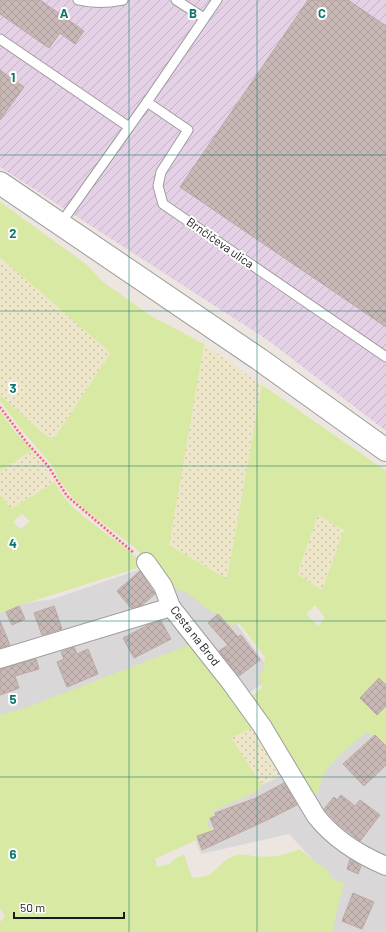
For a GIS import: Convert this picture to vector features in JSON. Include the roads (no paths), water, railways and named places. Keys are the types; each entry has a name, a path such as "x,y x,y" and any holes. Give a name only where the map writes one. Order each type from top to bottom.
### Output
{"street":[{"path":"0,183 61,223 259,359 386,450"},
{"name":"Cesta na Brod","path":"146,562 163,586 171,607 231,683 262,726 316,816 325,828 344,843 374,861 386,866"},
{"path":"0,658 171,607"}],"lane":[{"path":"78,0 106,3 123,0"},
{"path":"176,0 204,18"},
{"path":"61,223 217,0"},
{"path":"0,39 129,127"},
{"name":"Brnčičeva ulica","path":"147,102 188,130 161,172 158,186 163,204 386,357"}]}
